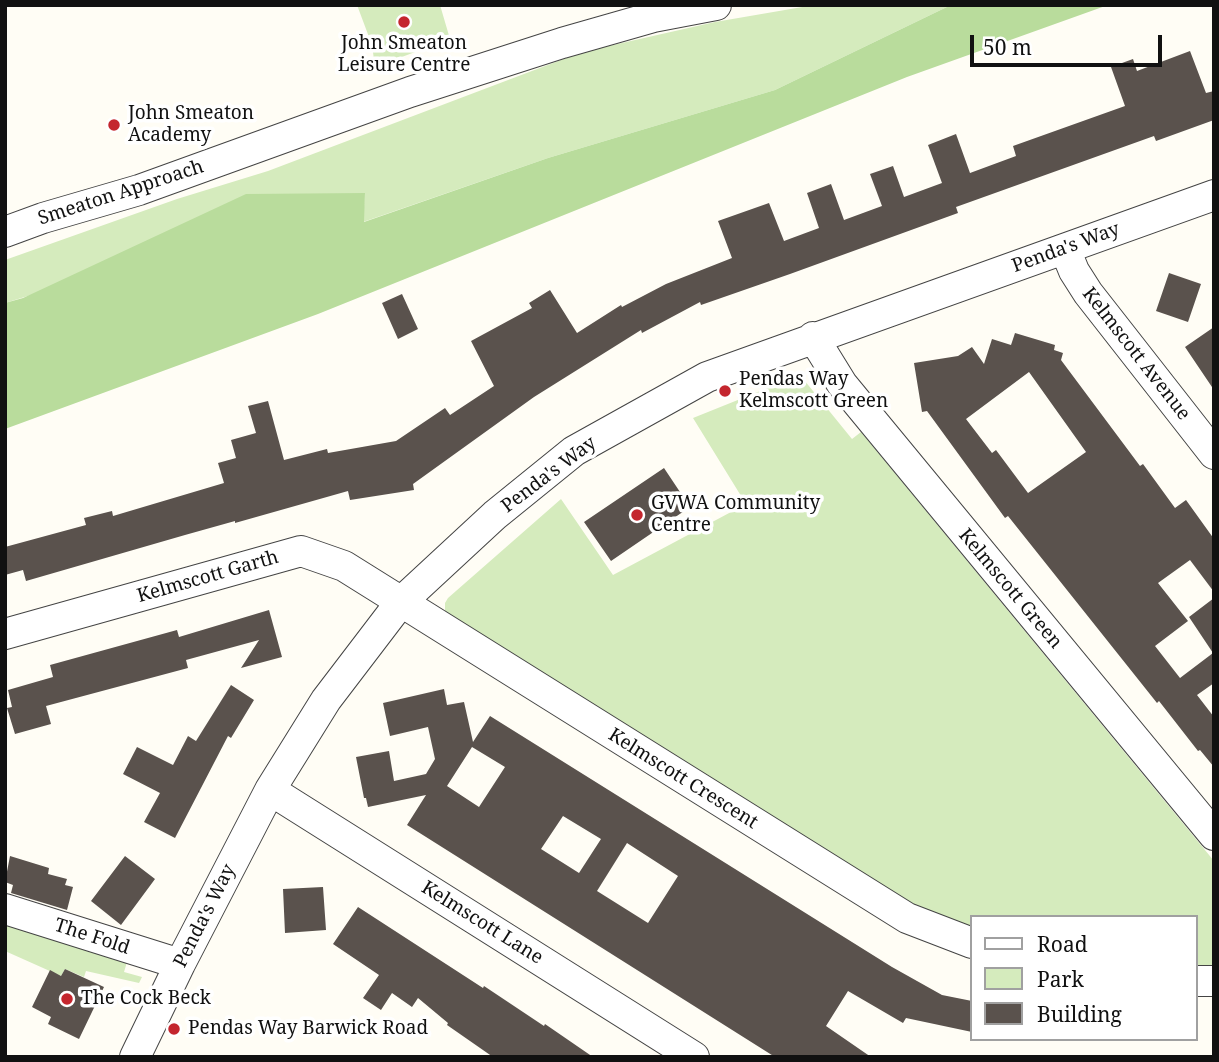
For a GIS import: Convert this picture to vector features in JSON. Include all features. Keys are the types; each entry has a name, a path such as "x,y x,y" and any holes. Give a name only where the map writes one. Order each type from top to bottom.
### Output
{"street":[{"name":"Smeaton Approach","path":"5,232 139,190 410,92 562,43 653,17 716,5"},
{"name":"Penda's Way","path":"135,1057 270,790 326,700 400,603 495,515 574,451 707,377 1214,195"},
{"name":"Kelmscott Avenue","path":"1065,248 1074,271 1088,293 1214,454"},
{"name":"Kelmscott Green","path":"813,337 842,384 1214,835"},
{"name":"Kelmscott Garth","path":"5,634 301,551 344,566 400,603"},
{"name":"Kelmscott Crescent","path":"400,603 907,918 970,942"},
{"name":"Kelmscott Lane","path":"270,790 694,1057"},
{"name":"The Fold","path":"5,909 180,964"}],"green space":[{"name":"John Smeaton Leisure Centre","path":"357,5 440,5 450,39 375,67 372,45"},
{"path":"814,5 951,5 775,90 548,158 363,222 365,193 5,303 5,260 177,199 268,171 582,52 715,22"},
{"path":"951,5 1108,5 907,77 318,314 5,429 5,303 23,298 246,194 365,193 364,222 548,158 775,90"},
{"path":"800,375 852,439 861,432 1214,861 1214,969 1198,968 1198,915 970,915 970,932 904,904 445,614 448,598 561,499 613,575 746,504 693,418"},
{"path":"5,915 127,962 124,972 142,977 139,983 86,971 84,977 65,969 61,976 5,951"}],"building":[{"path":"1190,51 1206,93 1214,91 1214,120 1156,141 1154,136 956,207 958,213 701,305 700,302 642,333 641,330 534,397 413,484 414,490 350,500 348,491 26,581 23,570 5,575 5,547 86,525 84,518 112,511 113,516 224,483 218,463 236,458 231,440 256,433 248,406 268,401 284,460 327,449 328,453 396,441 445,408 450,415 494,386 471,341 532,308 529,303 550,290 577,333 621,305 622,307 666,284 732,258 718,221 769,203 784,241 819,228 807,193 831,184 844,220 882,206 870,174 893,166 904,197 942,183 928,145 956,134 970,173 1016,156 1013,146 1125,106 1111,67 1133,59 1137,71"},
{"path":"1169,273 1201,284 1188,322 1156,311"},
{"path":"402,294 418,329 398,339 382,303"},
{"path":"1214,327 1214,390 1185,347"},
{"path":"1015,333 1055,345 1054,350 1063,353 1061,360 1140,466 1143,464 1175,508 1186,500 1214,539 1214,592 1190,560 1158,583 1188,621 1155,646 1180,678 1213,653 1189,617 1214,598 1214,683 1197,695 1214,717 1214,767 1159,701 1157,703 1008,516 1005,518 927,411 922,412 914,363 958,356 972,347 984,364 992,339 1011,345","holes":["1029,372 1086,452 1028,493 996,450 992,453 966,419"]},
{"name":"GVWA Community Centre","path":"664,468 690,507 611,561 584,522"},
{"path":"269,610 282,657 241,668 259,640 186,660 188,668 46,706 51,724 15,734 7,708 12,707 8,690 53,677 50,665 177,630 179,637"},
{"path":"231,685 254,700 231,738 228,736 175,838 144,822 160,793 123,774 137,747 173,765 188,736 196,741"},
{"path":"444,689 447,705 464,702 473,742 490,716 892,967 942,995 970,1001 970,1032 906,1018 903,1023 848,991 826,1026 871,1057 775,1057 407,825 426,795 368,807 356,757 389,751 394,781 426,774 435,759 428,727 390,736 383,703","holes":["472,747 505,767 479,807 447,786","563,816 601,839 579,873 541,849","627,843 678,876 648,923 597,891"]},
{"path":"10,856 49,868 48,874 67,879 65,885 73,887 67,910 11,893 13,885 5,882"},
{"path":"125,856 155,879 121,925 91,901"},
{"path":"323,887 326,930 285,933 283,889"},
{"path":"358,907 593,1057 493,1057 447,1025 448,1023 418,998 412,1007 392,993 381,1010 363,998 379,975 333,944"},
{"name":"The Cock Beck","path":"65,969 104,987 79,1039 48,1024 51,1017 32,1007 50,970 61,976"}],"place":[{"name":"John Smeaton Leisure Centre","path":"404,22"},
{"name":"John Smeaton Academy","path":"114,125"},
{"name":"Pendas Way Kelmscott Green","path":"725,391"},
{"name":"GVWA Community Centre","path":"637,515"},
{"name":"The Cock Beck","path":"67,999"},
{"name":"Pendas Way Barwick Road","path":"174,1029"}]}
